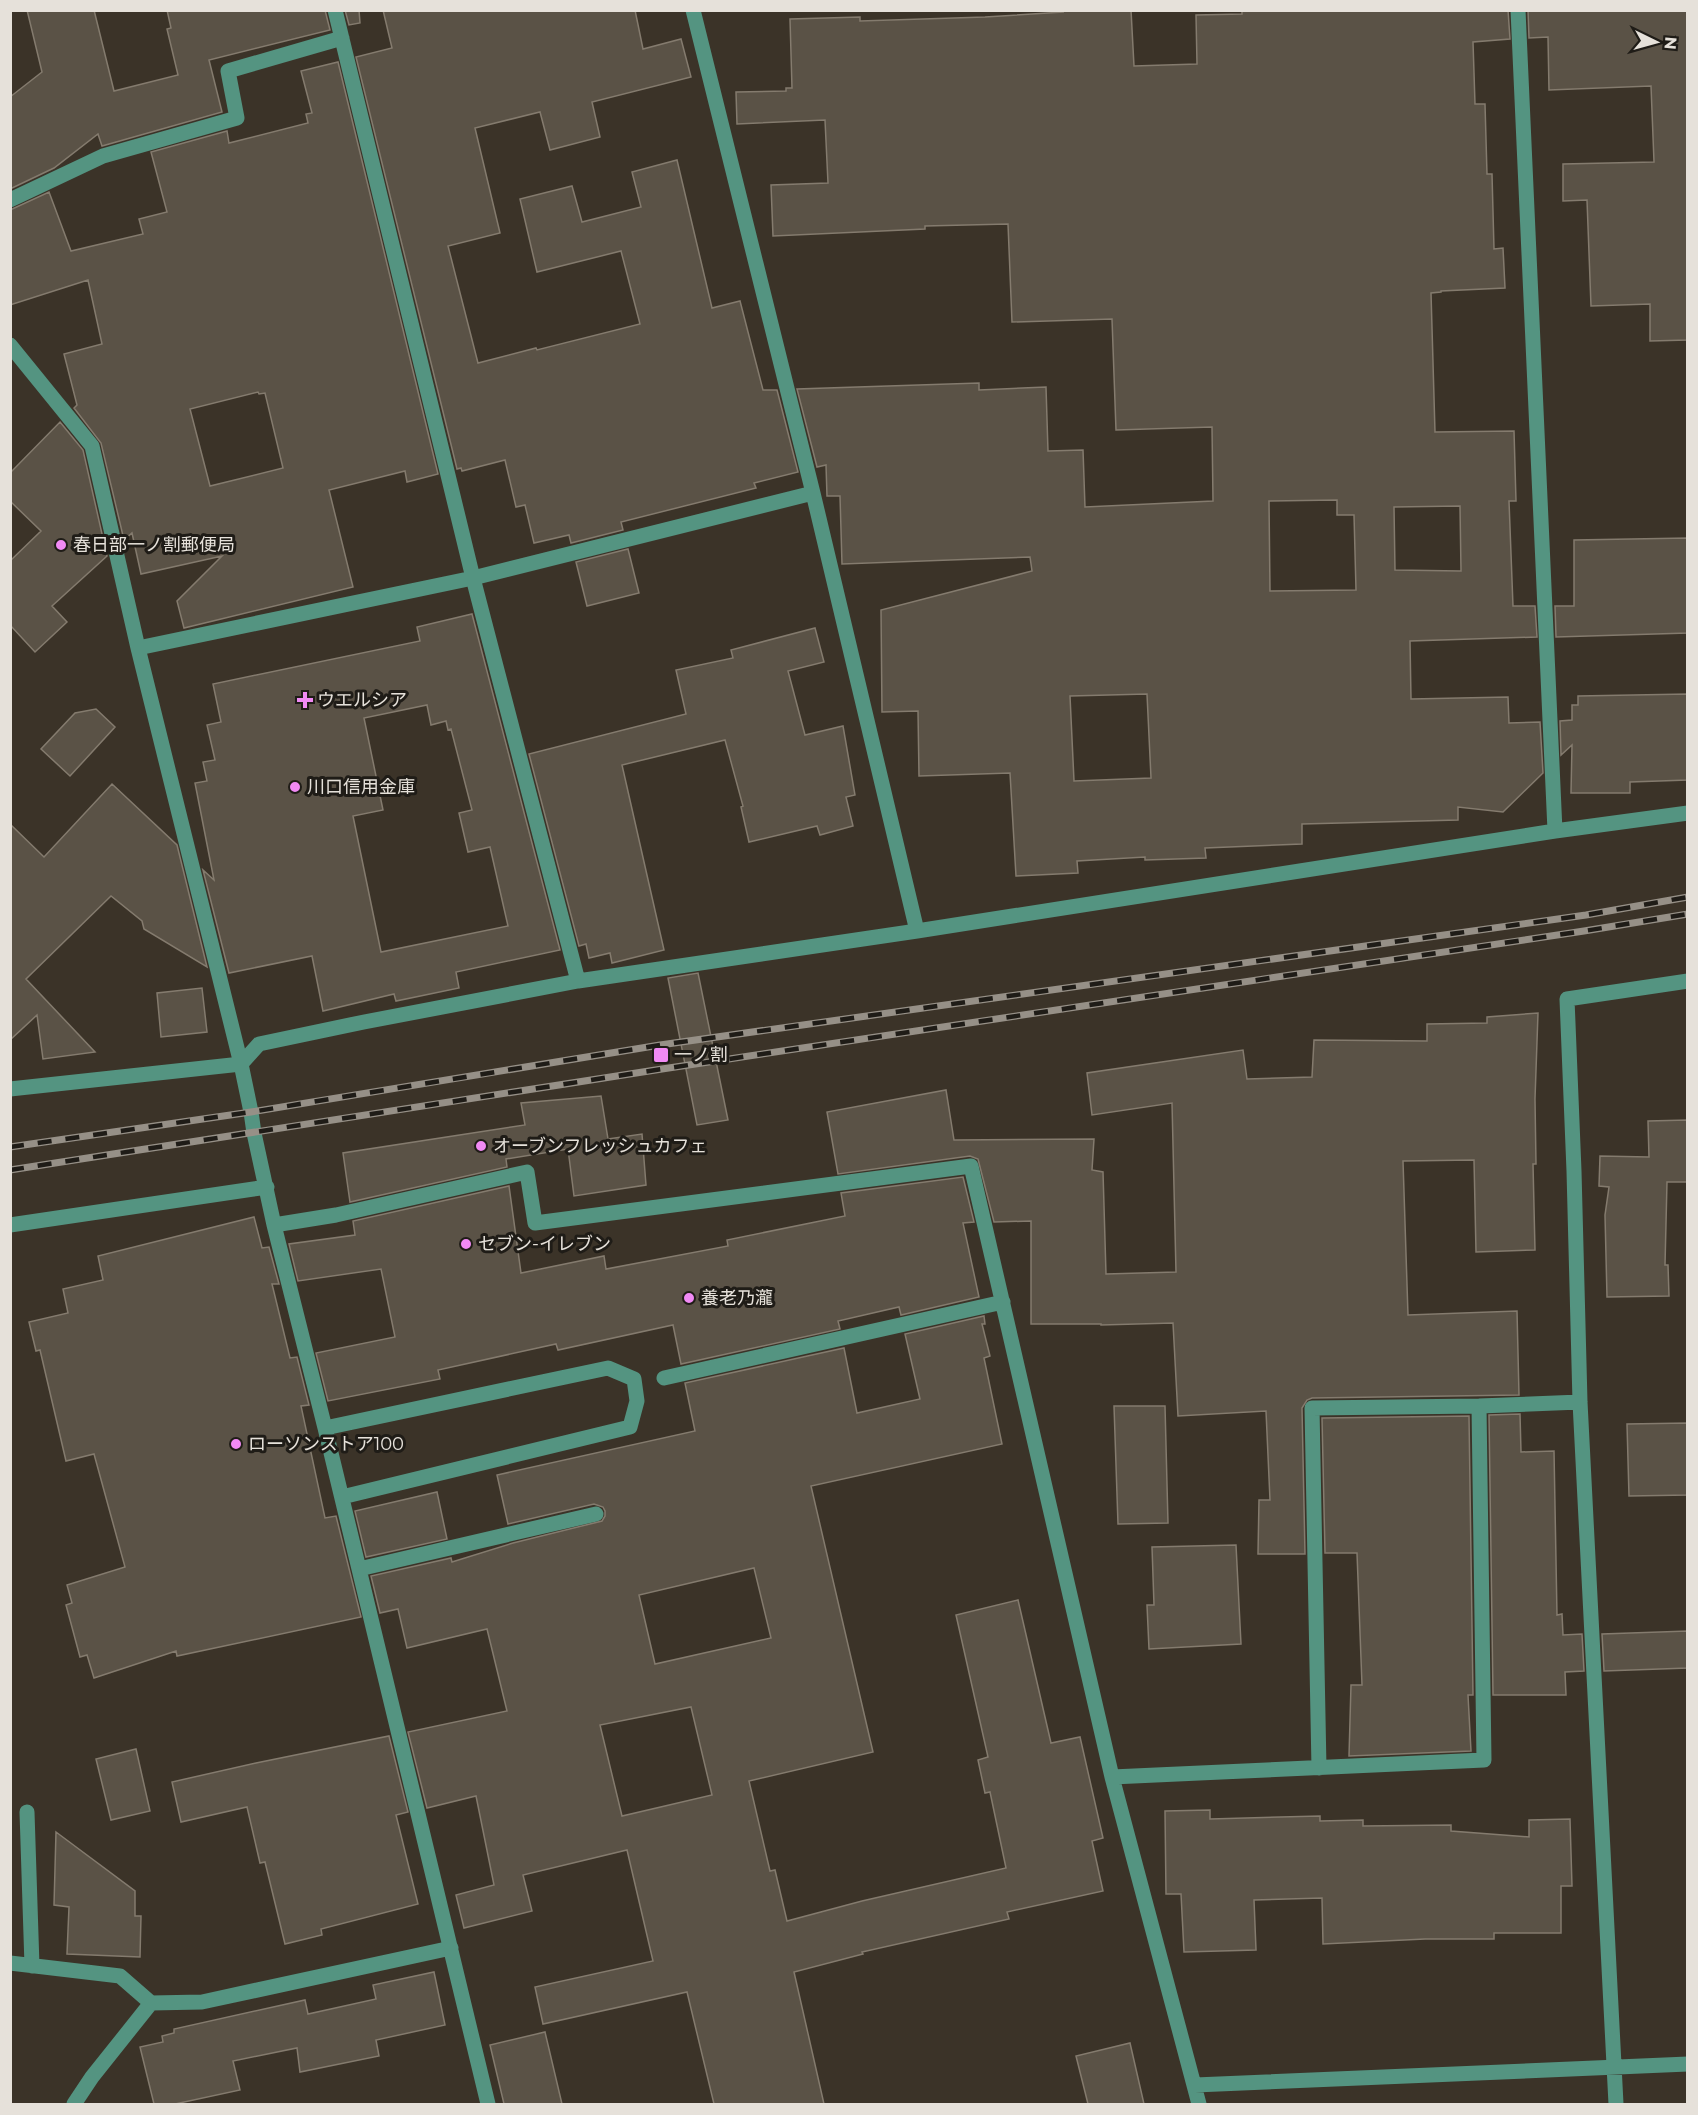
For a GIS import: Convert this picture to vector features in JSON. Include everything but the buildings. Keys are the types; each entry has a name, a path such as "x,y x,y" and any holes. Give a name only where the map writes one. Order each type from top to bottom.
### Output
{"street":[{"path":"335,10 473,578 579,981"},
{"path":"693,10 813,493 917,931"},
{"path":"1518,10 1555,831"},
{"path":"10,200 103,156 237,118 228,71 342,38"},
{"path":"10,345 92,446 138,648 241,1064 274,1226 452,1948 488,2104"},
{"path":"138,648 473,578 813,493"},
{"path":"10,1089 241,1064 259,1044 579,981 917,931 1555,831 1688,813"},
{"path":"1616,2104 1580,1401 1567,999 1688,981"},
{"path":"274,1226 336,1215 528,1172 535,1223 971,1166 1112,1778 1199,2104"},
{"path":"10,1225 267,1186"},
{"path":"664,1378 1003,1302"},
{"path":"325,1428 608,1368 634,1379 637,1401 630,1427 342,1497"},
{"path":"1319,1768 1312,1408 1479,1406 1580,1401"},
{"path":"1112,1778 1484,1760 1479,1406"},
{"path":"359,1569 596,1514"},
{"path":"27,1812 32,1966"},
{"path":"10,1963 120,1976 151,2003 202,2002 452,1948"},
{"path":"74,2104 92,2077 151,2003"},
{"path":"1195,2085 1688,2064"}],"railway":[{"path":"10,1147 251,1112 660,1045 1586,915 1688,897"},
{"path":"10,1170 1688,914"}],"place":[{"name":"春日部一ノ割郵便局","path":"61,545"},
{"name":"ウエルシア","path":"305,700"},
{"name":"川口信用金庫","path":"295,787"},
{"name":"一ノ割","path":"661,1055"},
{"name":"オーブンフレッシュカフェ","path":"481,1146"},
{"name":"セブン-イレブン","path":"466,1244"},
{"name":"養老乃瀧","path":"689,1298"},
{"name":"ローソンストア100","path":"236,1444"}]}
